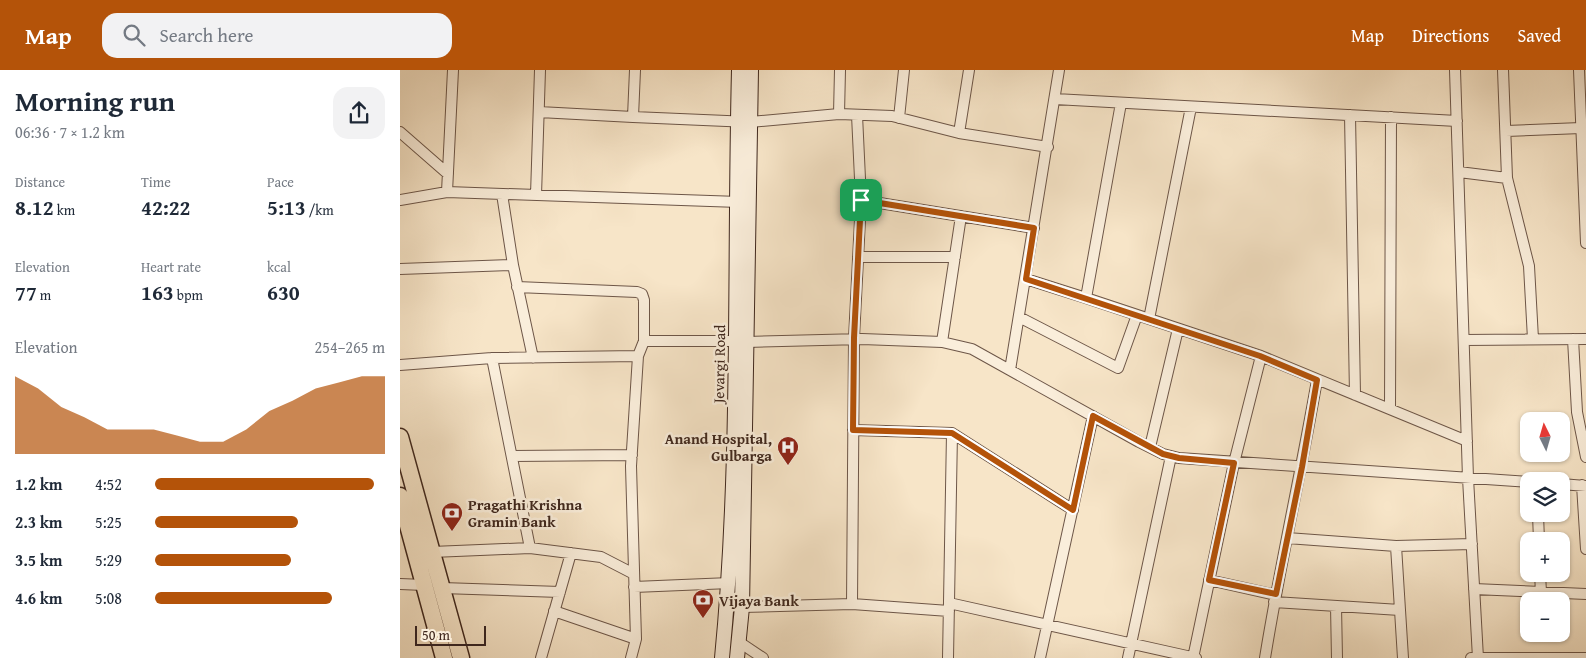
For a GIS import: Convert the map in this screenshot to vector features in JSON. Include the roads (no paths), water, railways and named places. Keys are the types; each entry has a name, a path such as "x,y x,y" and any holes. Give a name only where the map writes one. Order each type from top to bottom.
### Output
{"main road":[{"name":"Jevargi Road","path":"722,658 730,583 741,341 739,202 744,122 739,70"},
{"path":"737,658 742,607 741,341 744,122 751,70"},
{"path":"400,437 461,658"},
{"path":"401,503 444,658"}],"street":[{"path":"447,192 454,70"},
{"path":"536,195 540,70"},
{"path":"633,117 635,70"},
{"path":"839,114 840,70"},
{"path":"899,118 904,70"},
{"path":"959,133 969,70"},
{"path":"1010,370 1048,147 1059,70"},
{"path":"1456,70 1468,478 1478,658"},
{"path":"1503,70 1507,178 1530,266 1533,339"},
{"path":"1579,70 1585,171 1586,243"},
{"path":"1055,99 1457,121"},
{"path":"1086,298 1121,103"},
{"path":"1149,319 1191,107"},
{"path":"539,112 744,122 839,114 857,115 899,118 959,133 1048,147"},
{"path":"852,604 854,338 861,200 857,115"},
{"path":"1350,115 1355,395"},
{"path":"1390,409 1391,117"},
{"path":"1506,131 1581,128"},
{"path":"400,132 448,174"},
{"path":"1459,172 1507,178"},
{"path":"400,200 447,192 739,202"},
{"path":"502,194 517,287 533,358"},
{"path":"861,200 1034,228"},
{"path":"942,342 961,216"},
{"path":"858,257 955,257"},
{"path":"400,270 513,265"},
{"path":"1026,279 1260,356 1467,441"},
{"path":"517,287 637,292 642,294 644,300 644,341 638,356 632,455 636,639 632,658"},
{"path":"1019,317 1118,368 1137,315"},
{"path":"1150,448 1178,329"},
{"path":"644,341 854,338 942,342 972,349 1150,448 1170,456 1234,463 1520,481"},
{"path":"1573,339 1577,412 1586,457"},
{"path":"1464,340 1586,339"},
{"path":"400,365 492,358 638,356"},
{"path":"742,607 852,604 949,607 1132,643 1194,658 1234,463 1260,356"},
{"path":"492,358 530,548"},
{"path":"1265,658 1317,380"},
{"path":"1040,658 1093,416"},
{"path":"853,430 952,433 1073,510"},
{"path":"948,658 952,433"},
{"path":"512,456 632,455"},
{"path":"1128,658 1170,456"},
{"path":"1570,485 1584,486 1586,549"},
{"path":"1287,538 1396,546 1472,544"},
{"path":"1396,546 1403,658"},
{"path":"432,552 530,548 601,557 634,574"},
{"path":"541,658 571,553"},
{"path":"1209,580 1275,598 1336,606 1400,610"},
{"path":"1474,589 1541,592 1540,582"},
{"path":"634,587 730,583"},
{"path":"400,584 424,585"},
{"path":"442,588 560,592"},
{"path":"1570,593 1586,594"},
{"path":"1336,606 1337,658"},
{"path":"554,611 636,639"},
{"path":"739,642 763,658"},
{"path":"1471,658 1586,658"}],"place":[{"name":"Anand Hospital, Gulbarga","path":"788,466"},
{"name":"Pragathi Krishna Gramin Bank","path":"452,532"},
{"name":"Vijaya Bank","path":"703,619"}]}
